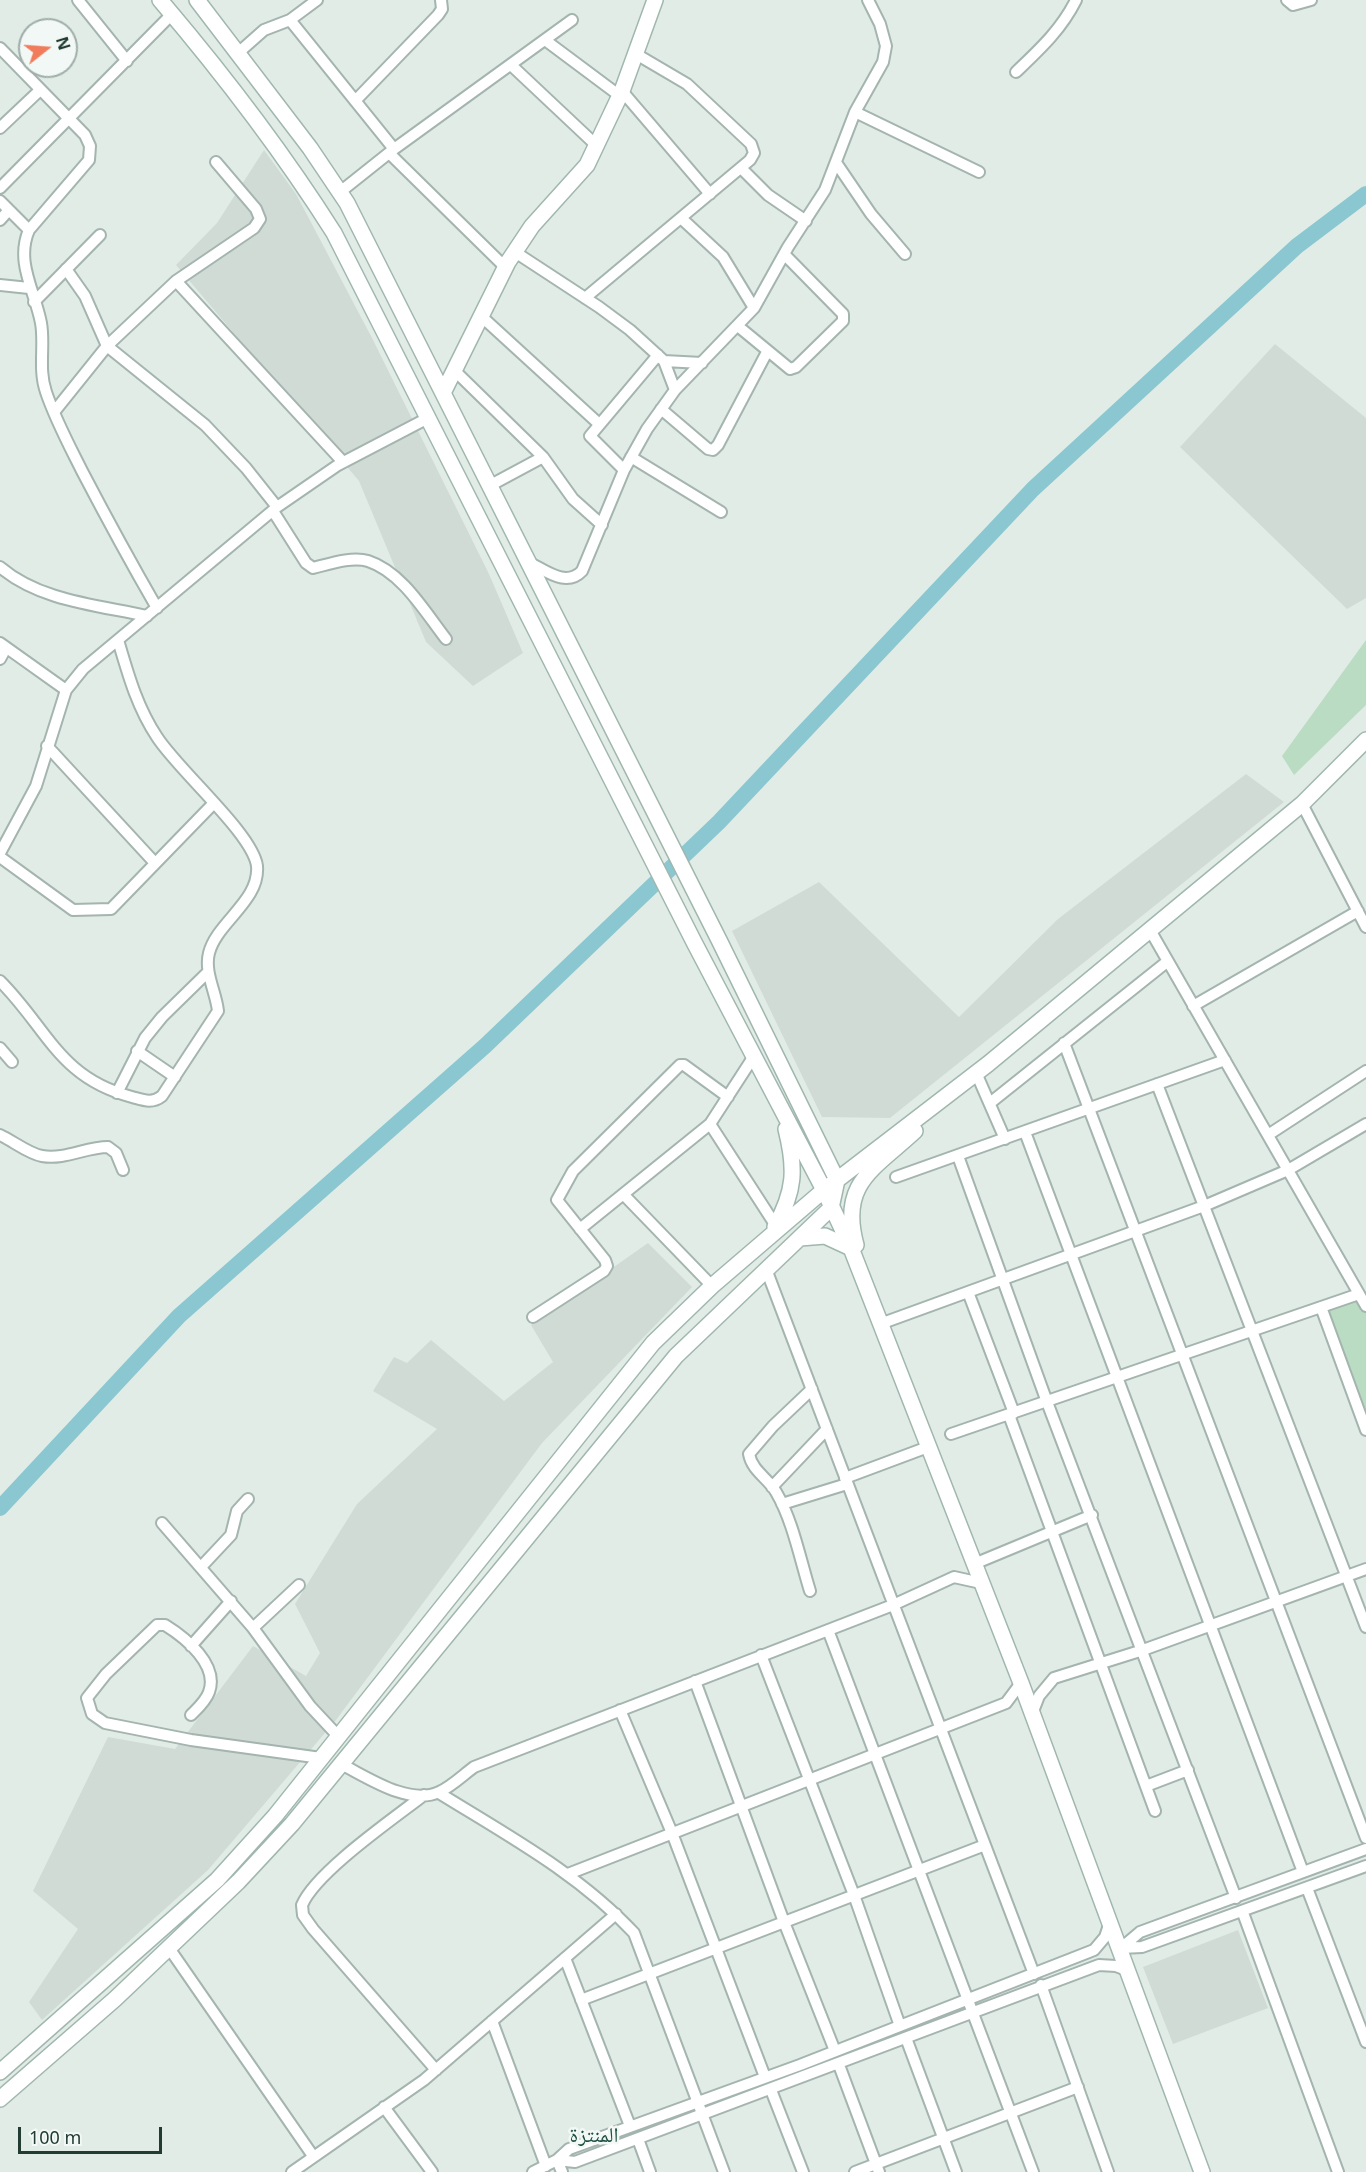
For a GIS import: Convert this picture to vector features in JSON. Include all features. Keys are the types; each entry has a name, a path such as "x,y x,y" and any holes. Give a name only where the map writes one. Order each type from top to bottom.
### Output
{"street":[{"path":"78,0 127,61"},
{"path":"160,0 253,115 334,232 694,944 824,1190 851,1248 1021,1683 1202,2172"},
{"path":"0,2098 116,1999 238,1882 292,1824 676,1356 831,1208 837,1180 719,940 340,192 310,148 197,0"},
{"path":"238,53 272,25 290,20 317,0"},
{"path":"355,101 438,15 442,9 441,0"},
{"path":"443,393 505,267 532,226 587,165 621,93 655,0"},
{"path":"528,562 565,580 576,578 582,571 624,470 661,409 675,390 739,327 754,308 784,254 825,190 837,164 855,112 884,62 886,46 880,24 868,0"},
{"path":"1016,72 1052,38 1067,18 1076,0"},
{"path":"1287,0 1293,5 1311,0"},
{"path":"0,188 71,119 172,14"},
{"path":"290,20 392,151 505,267"},
{"path":"340,192 392,151 572,20"},
{"path":"545,40 621,93 710,194"},
{"path":"0,48 71,119 85,135 90,146 89,160 29,230 23,243 29,288 41,323 45,390 113,531 157,608"},
{"path":"585,298 741,168 754,153 751,144 687,84 636,54"},
{"path":"511,65 596,145"},
{"path":"0,128 40,90"},
{"path":"855,112 979,172"},
{"path":"54,412 107,346 176,281 244,237 260,219 256,209 216,162"},
{"path":"837,164 871,214 905,254"},
{"path":"741,168 768,195 806,221"},
{"path":"0,201 29,230"},
{"path":"0,220 9,210"},
{"path":"681,218 723,257 754,308"},
{"path":"34,302 100,234"},
{"path":"515,252 630,330 661,358 675,390"},
{"path":"739,327 786,368 796,367 845,317 784,254"},
{"path":"66,269 85,296 107,346 205,425 246,468 275,509 306,563 313,568 348,561 367,561 388,573 405,588 446,639"},
{"path":"176,281 344,462"},
{"path":"0,285 29,288"},
{"path":"481,316 598,423"},
{"path":"661,409 708,449 713,450 718,445 767,352"},
{"path":"661,358 702,363"},
{"path":"624,470 590,436 598,423 661,358"},
{"path":"454,370 543,457 573,499 602,525"},
{"path":"213,804 111,909 74,910 0,855 36,786 66,690 83,669 275,509 344,462 429,418"},
{"path":"489,486 543,457"},
{"path":"631,457 721,512"},
{"path":"0,567 16,580 39,592 147,616"},
{"path":"0,981 25,1008 60,1055 98,1087 149,1101 156,1100 175,1077 218,1011 208,972 208,953 221,928 255,884 256,867 249,843 179,767 143,713 133,690 118,640"},
{"path":"0,659 3,646 66,690"},
{"path":"0,2072 217,1880 339,1737 653,1343 773,1231 983,1069 1302,804 1366,740"},
{"path":"47,746 155,863"},
{"path":"1302,804 1366,927"},
{"path":"1193,1005 1358,911"},
{"path":"1150,930 1366,1306"},
{"path":"990,1103 1168,961"},
{"path":"117,1093 137,1051 162,1017 208,972"},
{"path":"1064,1043 1366,1838"},
{"path":"0,1048 12,1062"},
{"path":"137,1051 175,1077"},
{"path":"580,1229 710,1124 754,1056"},
{"path":"896,1177 1225,1060"},
{"path":"533,1317 604,1271 607,1266 605,1260 557,1200 573,1171 677,1067 684,1065 728,1097"},
{"path":"983,1069 990,1103 1005,1139"},
{"path":"871,1300 851,1218 854,1192 864,1178 983,1069"},
{"path":"1268,1135 1366,1071"},
{"path":"1157,1084 1366,1627"},
{"path":"773,1231 792,1188 793,1159 780,1103"},
{"path":"710,1124 773,1231"},
{"path":"880,1324 1072,1256 1204,1206 1288,1170 1366,1124"},
{"path":"1025,1132 1303,1872"},
{"path":"0,1135 44,1157 108,1147 116,1154 123,1170"},
{"path":"958,1156 1047,1402 1092,1515 1236,1898"},
{"path":"623,1194 712,1286"},
{"path":"800,1238 825,1236 851,1248"},
{"path":"766,1269 1034,1974"},
{"path":"969,1292 1052,1531 1155,1811"},
{"path":"951,1434 1359,1294"},
{"path":"1321,1308 1366,1430"},
{"path":"810,1591 782,1504 772,1487 751,1463 749,1454 773,1426 812,1389"},
{"path":"772,1487 827,1429"},
{"path":"782,1504 928,1448"},
{"path":"201,1567 231,1535 237,1511 248,1499"},
{"path":"974,1564 1092,1515"},
{"path":"162,1523 231,1601 310,1706 339,1737"},
{"path":"1032,1714 1039,1696 1054,1677 1143,1650 1366,1569"},
{"path":"341,1764 393,1789 424,1795 439,1792 474,1767 893,1605 954,1577 981,1582"},
{"path":"253,1628 299,1585"},
{"path":"191,1646 231,1601"},
{"path":"191,1715 209,1694 212,1677 200,1655 191,1646 171,1628 157,1625 106,1674 87,1698 92,1714 105,1723 191,1740 321,1758"},
{"path":"828,1630 873,1755 1033,2172"},
{"path":"761,1655 854,1895 900,2026"},
{"path":"695,1681 783,1922 835,2051"},
{"path":"568,1874 1005,1703 1021,1683"},
{"path":"620,1710 672,1833 765,2077"},
{"path":"1146,1786 1188,1770"},
{"path":"439,1792 568,1874 634,1932 724,2172"},
{"path":"424,1795 352,1852 314,1887 302,1905 303,1915 312,1929 436,2070"},
{"path":"581,2000 985,1845"},
{"path":"1120,1948 1140,1932 1366,1849"},
{"path":"1120,1948 1142,1947 1366,1866"},
{"path":"1308,1888 1366,2042"},
{"path":"1243,1912 1338,2172"},
{"path":"292,2172 436,2070 616,1914"},
{"path":"533,2172 557,2160 568,2149 835,2051 1094,1950 1105,1937 1111,1921"},
{"path":"169,1948 313,2156"},
{"path":"565,1958 630,2126"},
{"path":"557,2160 575,2162 839,2065 1041,1985 1099,1965 1116,1966 1129,1971"},
{"path":"1041,1985 1108,2172"},
{"path":"492,2021 546,2166"},
{"path":"906,2038 957,2172"},
{"path":"839,2065 878,2168"},
{"path":"855,2172 878,2168 944,2138 1078,2087"},
{"path":"771,2090 803,2172"},
{"path":"384,2107 432,2172"},
{"path":"638,2139 650,2172"},
{"path":"557,2160 562,2172"}],"shaded area":[{"path":"264,150 296,194 372,338 489,574 523,653 473,686 426,642 359,481 176,265 217,223"},
{"path":"1275,344 1366,418 1366,598 1347,609 1180,447"},
{"path":"1246,774 1284,802 890,1118 822,1117 732,931 819,882 959,1017 1058,919"},
{"path":"648,1243 692,1287 542,1443 336,1720 208,1870 42,2020 29,2002 78,1929 33,1891 108,1737 175,1749 253,1646 306,1676 320,1653 295,1604 357,1504 437,1429 373,1391 394,1357 407,1363 431,1340 504,1401 553,1362 531,1325"},
{"path":"1238,1930 1268,2008 1173,2044 1143,1967"}],"green space":[{"path":"1366,640 1366,705 1294,775 1282,756"},
{"path":"1359,1294 1366,1306 1366,1418 1321,1307"}],"waterway":[{"path":"0,1508 179,1316 485,1046 719,822 1033,489 1297,246 1366,194"}],"district":[{"name":"المنتزة","path":"594,2136"}]}
